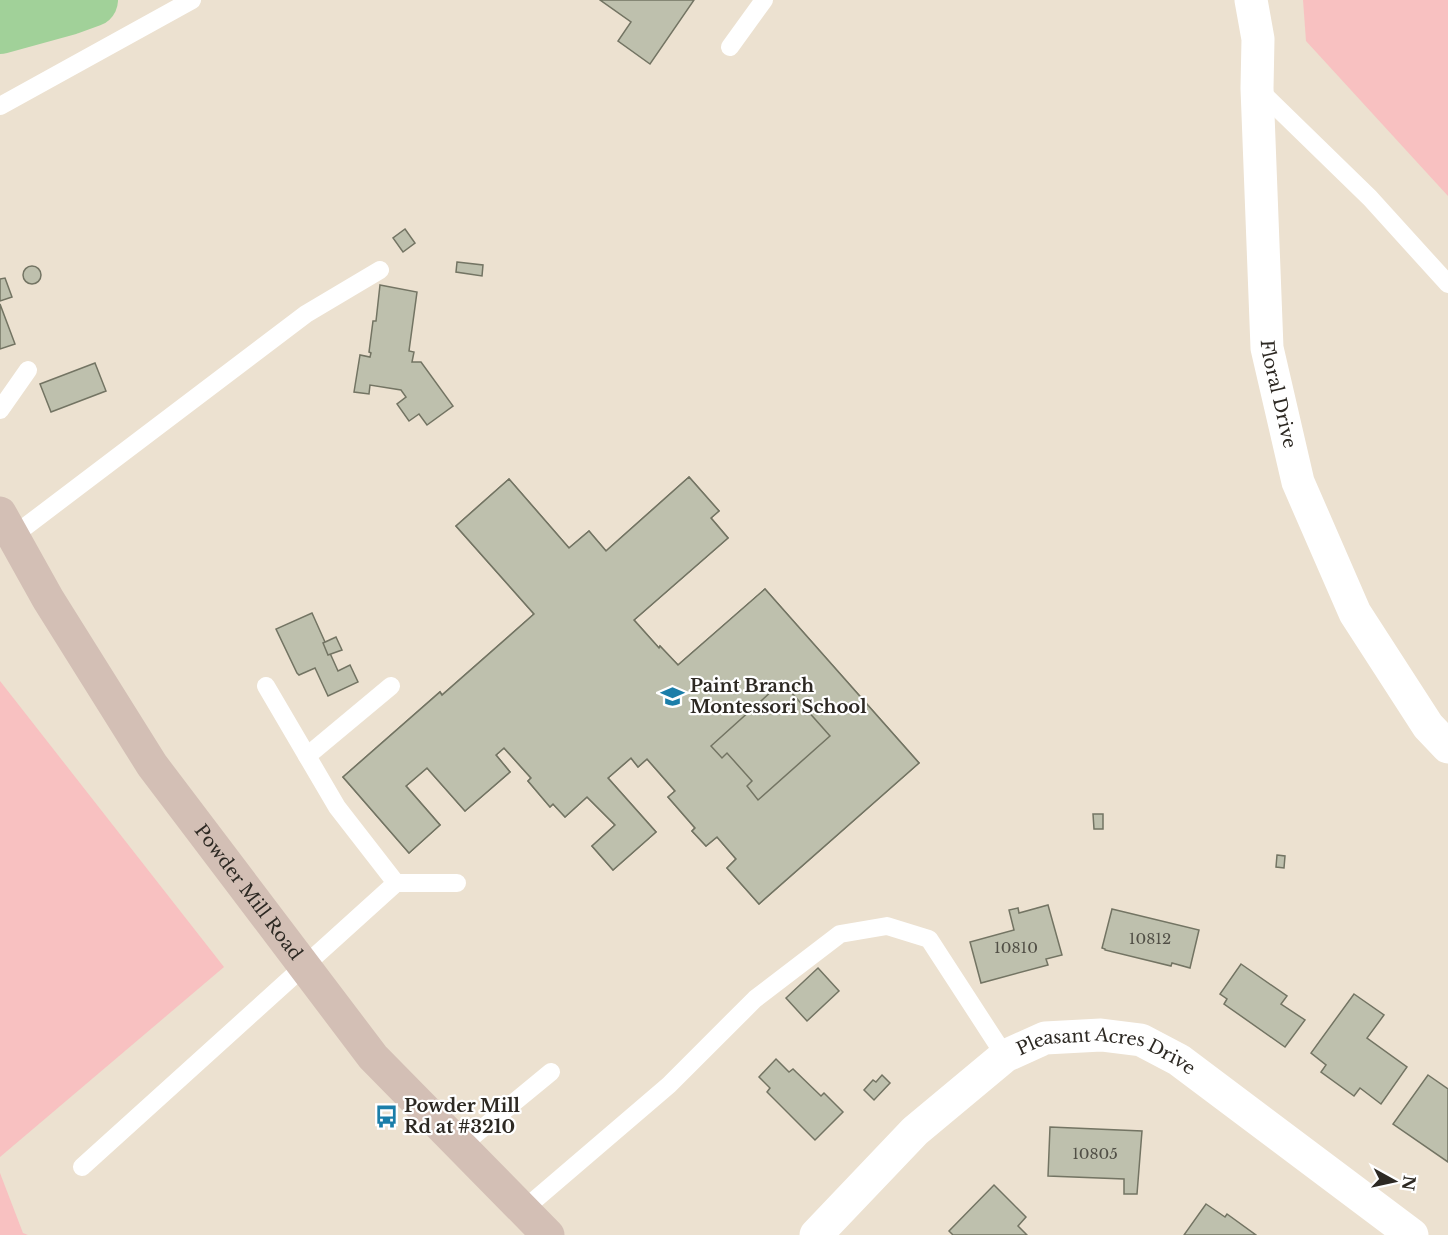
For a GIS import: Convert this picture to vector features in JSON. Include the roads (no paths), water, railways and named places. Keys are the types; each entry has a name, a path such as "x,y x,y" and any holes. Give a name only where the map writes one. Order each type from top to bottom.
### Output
{"main road":[{"name":"Powder Mill Road","path":"7,524 48,599 152,765 304,967 373,1057 548,1235"}],"street":[{"name":"Floral Drive","path":"1251,0 1258,39 1257,88 1267,348 1298,482 1354,613 1428,726 1448,747"},
{"name":"Pleasant Acres Drive","path":"816,1235 915,1131 1005,1056 1045,1038 1101,1035 1141,1040 1179,1060 1412,1235"}],"lane":[{"path":"0,106 192,0"},
{"path":"730,47 764,0"},
{"path":"1257,88 1370,198 1448,284"},
{"path":"7,524 306,314 380,270"},
{"path":"0,410 28,370"},
{"path":"266,686 337,807 396,883"},
{"path":"307,756 391,686"},
{"path":"82,1167 396,883 457,883"},
{"path":"523,1210 669,1085 755,999 840,934 887,926 929,939 1005,1056"},
{"path":"461,1146 551,1072"}],"waterway":[{"path":"0,27 91,0"}],"place":[{"name":"Paint Branch Montessori School","path":"672,696"},
{"name":"Powder Mill Rd at #3210","path":"386,1116"}]}
